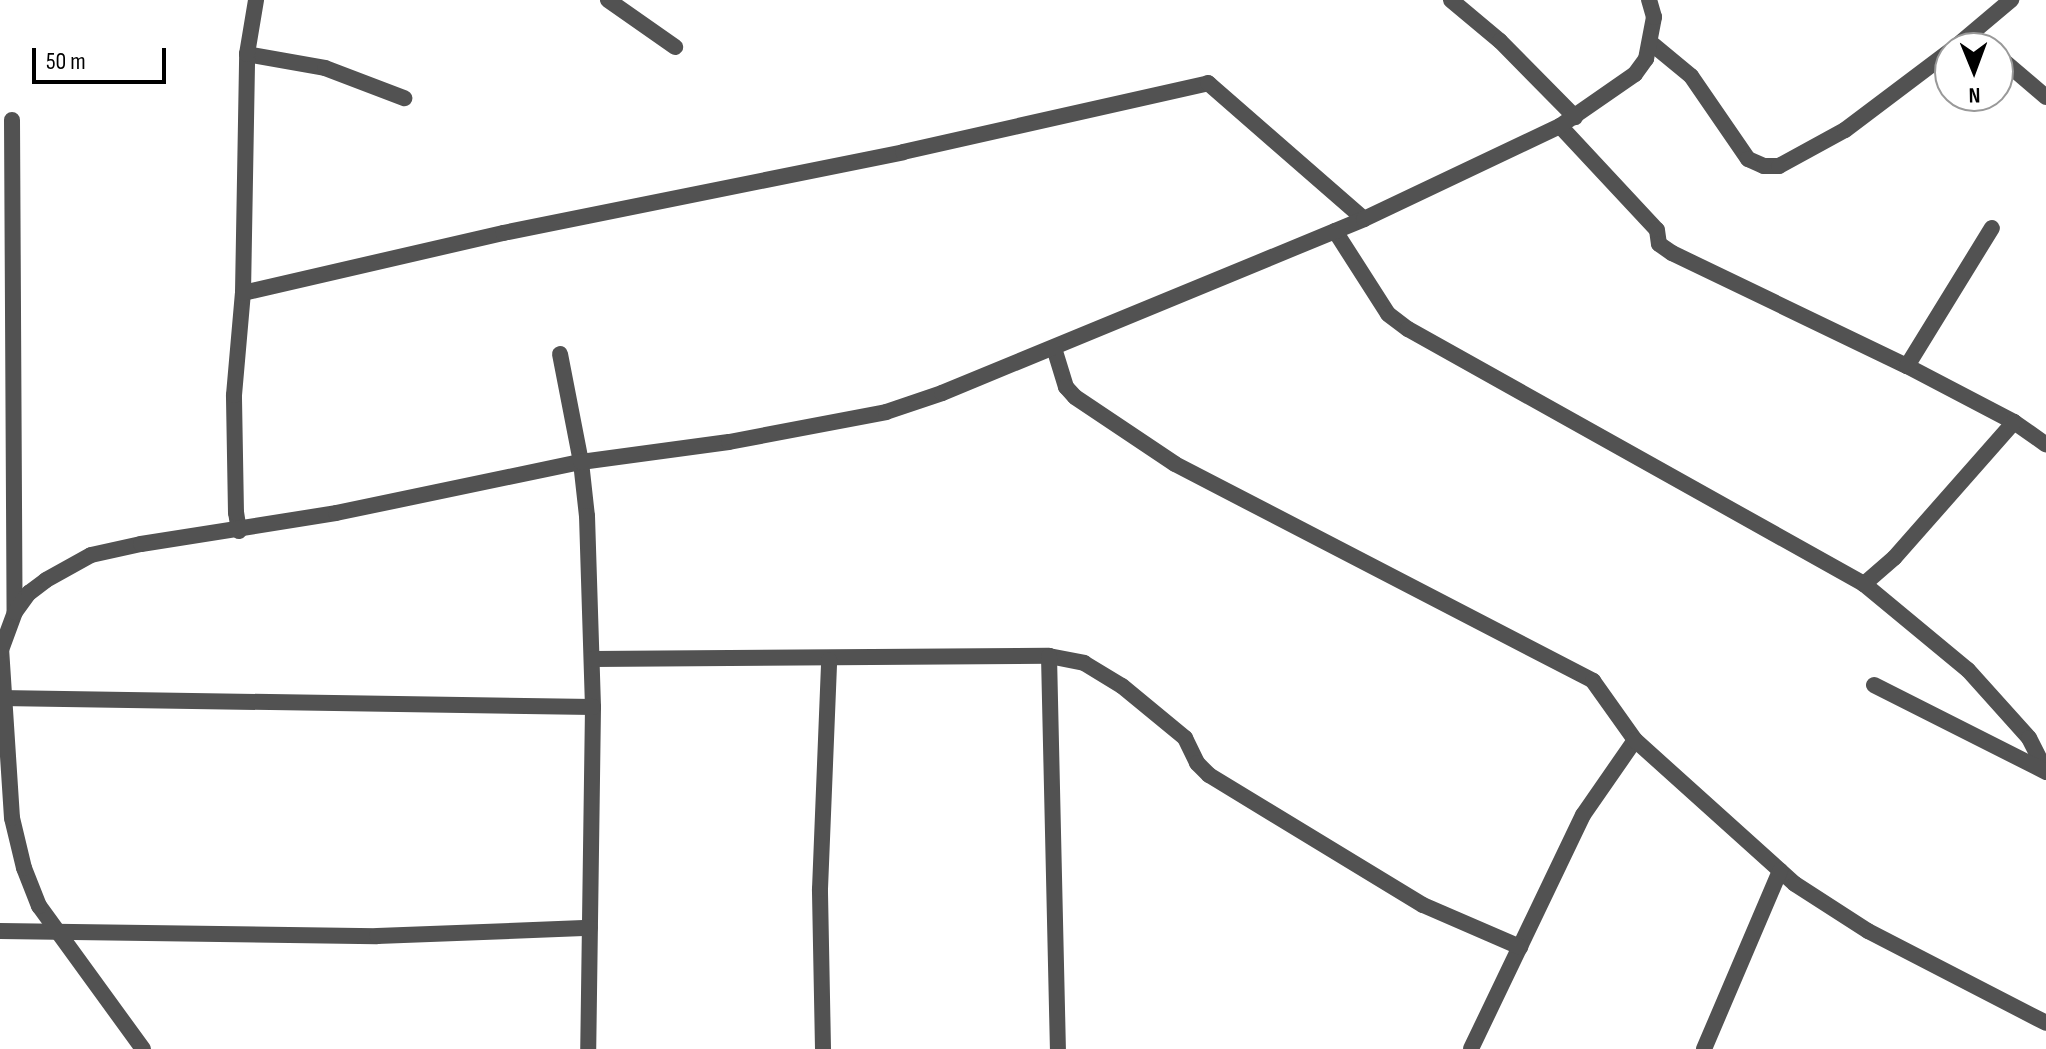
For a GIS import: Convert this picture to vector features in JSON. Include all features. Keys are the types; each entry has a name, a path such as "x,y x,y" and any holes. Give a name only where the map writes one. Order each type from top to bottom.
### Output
{"street":[{"path":"239,531 234,395 243,293 247,54 256,0"},
{"path":"608,0 675,47"},
{"path":"1451,0 1500,41 1657,230 1659,244 1727,281 1907,366 2014,422 2046,444"},
{"path":"143,1049 39,906 24,868 12,818 1,650 15,612 29,593 46,580 91,555 141,544 239,531 581,462 729,442 886,412 1054,348 1364,219 1567,121 1635,74 1651,43 1654,17 1649,0"},
{"path":"1975,32 2011,0"},
{"path":"1651,43 1691,76 1748,159 1764,166 1779,166 1845,130 1934,63"},
{"path":"247,54 325,68 404,98"},
{"path":"2014,70 2046,97"},
{"path":"243,293 503,233 903,152 1208,83 1364,219"},
{"path":"12,120 15,612"},
{"path":"1907,366 1992,228"},
{"path":"1335,231 1388,314 1408,329 1864,584 1968,670 2029,738 2046,772"},
{"path":"1054,348 1066,387 1075,397 1175,464 1593,681 1635,740 1780,871 1868,931 2046,1023"},
{"path":"560,354 581,462 587,516 593,707 588,1049"},
{"path":"1864,584 1894,558 2014,422"},
{"path":"592,659 759,655 829,660 1049,656 1084,663 1122,686 1185,738 1197,763 1209,775 1423,905 1520,947"},
{"path":"1049,656 1058,1049"},
{"path":"823,1049 820,889 829,660"},
{"path":"1874,685 2046,772"},
{"path":"2,698 593,707"},
{"path":"1471,1049 1583,815 1635,740"},
{"path":"1704,1049 1780,871"},
{"path":"0,931 55,929 377,936 590,928"}]}
